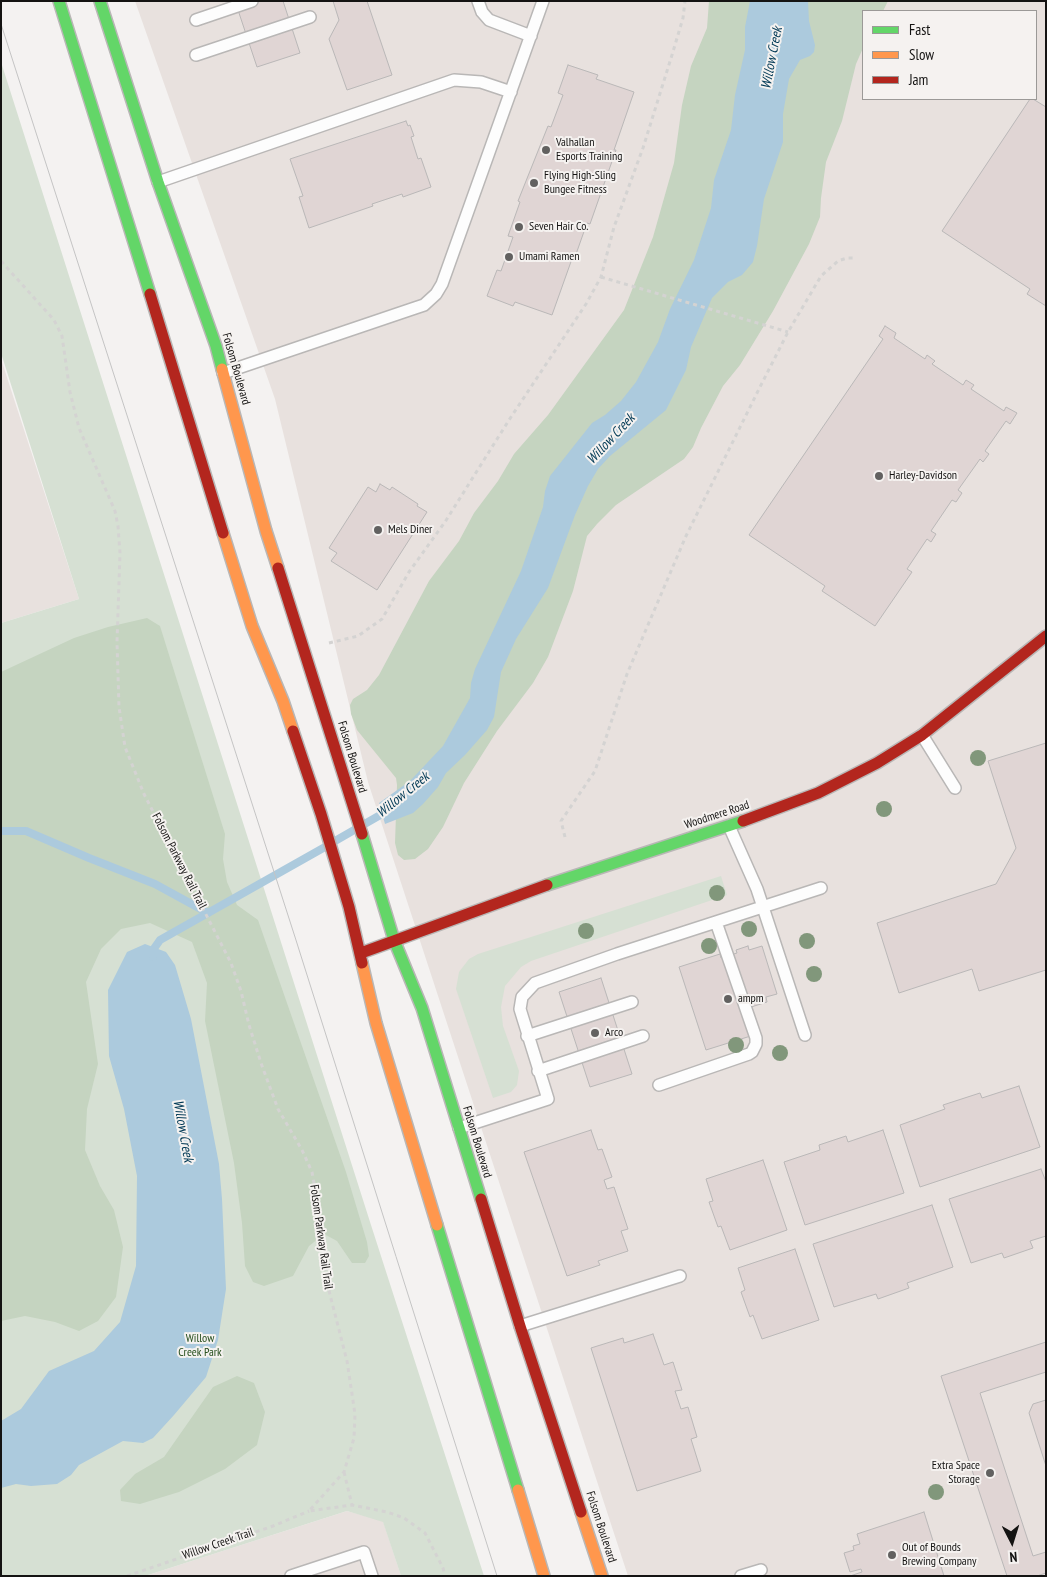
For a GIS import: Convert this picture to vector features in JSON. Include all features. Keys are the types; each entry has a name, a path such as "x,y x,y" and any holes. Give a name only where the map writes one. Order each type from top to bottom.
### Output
{"main road":[{"path":"59,1 252,626 283,701 321,814 349,906 376,1023 544,1576"},
{"name":"Folsom Boulevard","path":"100,1 158,182 216,346 266,531 305,650 394,940 422,1008 520,1326 602,1576"},
{"name":"Woodmere Road","path":"361,953 564,879 729,825 818,793 877,763 922,735 1046,636"}],"lane":[{"path":"196,20 252,1"},
{"path":"478,1 482,12 489,20 531,36"},
{"path":"223,373 415,308 430,300 442,284 544,1"},
{"path":"196,55 310,17"},
{"path":"158,182 454,80 470,80 511,92"},
{"path":"922,735 955,788"},
{"path":"729,825 754,882 805,1036"},
{"path":"459,1128 548,1099 520,1014 520,1003 525,992 534,983 821,888"},
{"path":"659,1085 749,1054 756,1044 756,1038 716,922"},
{"path":"527,1036 632,1002"},
{"path":"538,1070 643,1036"},
{"path":"520,1326 680,1276"},
{"path":"292,1576 364,1552 372,1576"},
{"path":"741,1576 761,1570"}],"path":[{"path":"305,650 358,636 382,619 409,572 445,522 509,420 586,304 601,277 614,227 643,148 672,56 683,18 685,1"},
{"path":"565,837 561,821 595,771 627,674 686,536 788,332 825,272 841,259 855,258"},
{"name":"Folsom Parkway Rail Trail","path":"1,261 54,320 62,336 70,392 79,428 115,511 120,553 117,642 119,707 125,747 144,794 231,963 242,991 249,1025 261,1063 278,1109 302,1150 312,1172 327,1283 346,1362 355,1414 354,1438 344,1472 309,1511"},
{"path":"601,277 788,332"},
{"path":"344,1472 352,1505"},
{"path":"309,1511 352,1505 387,1512 404,1518 425,1533 443,1568 445,1576"},
{"name":"Willow Creek Trail","path":"127,1576 273,1526 309,1511"}],"shaded area":[{"path":"135,1 1046,1 1046,1576 628,1576 368,782 275,399"},
{"path":"1,359 79,599 1,623"},
{"path":"347,1511 383,1521 401,1576 145,1576"}],"green space":[{"path":"709,1 888,1 884,10 862,10 862,50 856,64 842,121 826,162 820,217 809,244 773,311 740,365 723,386 693,447 684,459 616,505 587,536 573,591 548,657 533,683 497,731 464,783 443,827 428,849 415,859 404,860 398,855 395,843 396,778 357,730 350,705 353,699 367,690 379,675 429,581 459,541 474,513 498,481 514,454 548,415 624,310 653,237 674,163 682,105 691,66 707,28"},
{"name":"Willow Creek Park","path":"1,62 484,1576 401,1576 383,1522 347,1511 145,1576 1,1576 1,623 79,599 1,353"},
{"path":"147,618 160,626 225,834 223,859 227,882 237,905 258,920 346,1172 367,1242 369,1256 365,1263 352,1263 337,1241 324,1234 309,1246 293,1276 264,1286 253,1282 245,1266 242,1223 234,1163 205,1021 207,983 192,942 150,923 121,929 101,949 86,982 98,1064 87,1109 85,1150 100,1186 114,1210 123,1247 116,1297 98,1321 79,1331 55,1322 25,1316 1,1321 1,672 74,638 108,627"},
{"path":"721,876 727,895 531,961 521,967 505,986 501,1007 503,1026 519,1071 517,1085 511,1092 493,1098 456,989 459,972 469,959 478,954"},
{"path":"237,1376 254,1383 265,1412 257,1445 225,1469 179,1492 140,1504 121,1501 120,1490 135,1474 164,1457 213,1387"}],"water":[{"path":"750,1 808,1 809,21 815,45 814,52 800,60 789,79 783,114 783,142 764,199 753,262 742,275 728,282 712,298 691,347 686,370 666,410 610,456 598,469 588,486 575,515 548,588 516,639 501,672 494,717 487,730 446,773 438,787 423,804 413,813 385,824 379,803 410,781 443,746 470,698 471,683 475,669 521,571 543,507 545,491 550,476 592,423 621,401 636,382 658,342 670,309 694,260 711,208 714,180 731,130 735,95 745,50 745,27"},
{"path":"145,944 166,952 175,965 191,1019 219,1164 226,1289 218,1340 206,1377 153,1438 143,1443 123,1441 79,1465 71,1475 57,1484 31,1486 16,1484 1,1488 1,1421 21,1409 49,1371 94,1351 120,1322 136,1266 137,1176 124,1109 109,1056 108,990 127,952"}],"building":[{"path":"235,1 283,1 300,53 257,67"},
{"path":"333,1 367,1 392,75 347,90 329,39 339,20"},
{"path":"568,65 598,75 596,79 634,92 590,224 587,223 575,257 573,256 552,315 515,302 513,306 487,296 497,270 501,271 513,237 508,236 520,202 518,201 548,126 551,127 563,95 558,93"},
{"path":"1029,100 1035,100 1046,107 1046,306 1027,294 1030,289 942,231"},
{"path":"406,121 408,126 410,125 414,136 411,137 418,159 421,158 431,187 403,197 402,194 372,204 373,206 309,228 299,197 303,196 290,159"},
{"name":"Harley-Davidson","path":"885,326 896,333 894,338 925,359 927,355 935,361 932,364 963,385 966,380 974,385 971,389 1004,411 1006,407 1017,413 1010,424 1006,421 985,451 989,454 983,462 980,459 958,490 962,493 956,502 952,500 931,531 936,534 931,542 927,539 907,569 912,572 875,626 822,591 825,586 749,535 883,339 879,336"},
{"name":"Mels Diner","path":"380,484 390,490 392,487 427,512 377,590 331,561 337,553 329,548 368,487 376,492"},
{"path":"1046,743 1046,970 979,991 972,969 899,993 877,923 996,884 1016,848 988,761"},
{"name":"ampm","path":"748,946 749,950 762,946 777,994 766,997 767,1002 748,1008 757,1034 706,1050 679,967 720,954 721,958 737,953 736,950"},
{"path":"601,978 632,1074 590,1087 559,992"},
{"path":"1019,1086 1040,1147 920,1187 900,1125 945,1109 943,1105 980,1093 982,1098"},
{"path":"591,1130 598,1150 602,1149 612,1177 604,1180 607,1189 614,1187 628,1229 621,1231 628,1251 598,1261 600,1265 567,1276 524,1152"},
{"path":"883,1130 904,1193 805,1225 784,1162 820,1150 819,1145 846,1136 848,1142"},
{"path":"763,1160 787,1230 730,1250 721,1226 718,1227 709,1202 713,1201 706,1179"},
{"path":"1041,1169 1046,1182 1046,1236 1030,1241 1033,1248 1004,1258 1002,1253 971,1263 949,1199"},
{"path":"932,1205 953,1267 907,1283 909,1288 878,1299 876,1294 834,1307 813,1244"},
{"path":"795,1249 819,1320 762,1339 753,1315 750,1317 741,1292 745,1290 738,1268"},
{"path":"653,1334 664,1365 673,1362 682,1390 675,1391 681,1409 688,1407 697,1437 691,1439 701,1471 637,1491 591,1348 623,1338 624,1343"},
{"name":"Extra Space Storage","path":"1046,1342 1046,1372 980,1393 1033,1556 1046,1552 1046,1573 1037,1576 1007,1576 941,1376"},
{"path":"1046,1400 1046,1466 1029,1413 1033,1404"},
{"path":"924,1512 944,1576 850,1576 862,1572 861,1569 850,1572 844,1553 854,1550 853,1546 860,1544 857,1534"}],"waterway":[{"name":"Willow Creek","path":"335,841 389,808"},
{"path":"1,831 26,831 155,884 208,913"},
{"name":"Willow Creek","path":"153,957 153,950 160,940 325,847"}],"tram line":[{"path":"1,24 295,937 497,1576"}],"traffic: fast":[{"path":"59,1 150,294"},
{"path":"100,1 158,182 216,346 222,369"},
{"path":"547,885 743,821"},
{"path":"362,834 394,940 422,1008 481,1199"},
{"path":"437,1225 518,1490"}],"traffic: slow":[{"path":"222,369 266,531 278,568"},
{"path":"223,533 252,626 283,701 293,731"},
{"path":"362,963 376,1023 437,1225"},
{"path":"518,1490 544,1576"},
{"path":"581,1512 602,1576"}],"traffic: jam":[{"path":"150,294 223,533"},
{"path":"278,568 362,834"},
{"path":"743,821 818,793 877,763 922,735 1046,636"},
{"path":"293,731 321,814 349,907 362,963"},
{"path":"361,953 547,885"},
{"path":"481,1199 520,1326 581,1512"}],"place":[{"name":"Valhallan Esports Training","path":"546,150"},
{"name":"Flying High-Sling Bungee Fitness","path":"534,183"},
{"name":"Seven Hair Co.","path":"519,227"},
{"name":"Umami Ramen","path":"509,257"},
{"name":"Harley-Davidson","path":"879,476"},
{"name":"Mels Diner","path":"378,530"},
{"name":"ampm","path":"728,999"},
{"name":"Arco","path":"595,1033"},
{"name":"Extra Space Storage","path":"990,1473"},
{"name":"Out of Bounds Brewing Company","path":"892,1555"}]}
